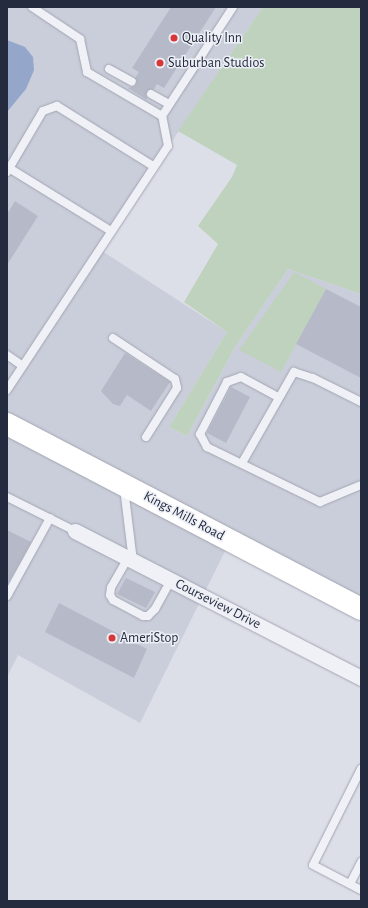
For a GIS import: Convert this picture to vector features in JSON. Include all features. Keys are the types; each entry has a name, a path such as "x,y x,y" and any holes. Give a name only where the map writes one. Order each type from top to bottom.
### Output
{"main road":[{"name":"Kings Mills Road","path":"7,424 361,608"}],"street":[{"name":"Courseview Drive","path":"75,531 361,678"}],"lane":[{"path":"32,7 80,39 87,72 162,116"},
{"path":"7,390 153,166 168,146 162,116 233,7"},
{"path":"109,69 132,82"},
{"path":"151,94 169,104"},
{"path":"111,231 8,170 43,111 57,106 153,166"},
{"path":"112,338 175,379 177,388 146,437"},
{"path":"7,356 23,366"},
{"path":"242,463 283,388 294,372 300,372 361,402"},
{"path":"278,397 241,377 227,382 200,434 207,447 320,502 361,485"},
{"path":"124,485 130,559 111,588 110,595 113,600 143,616 148,616 155,609 171,580"},
{"path":"7,497 75,531"},
{"path":"7,596 50,518"},
{"path":"361,769 358,782 313,866 361,890"},
{"path":"350,884 361,862"}],"shaded area":[{"path":"7,7 263,7 99,249 227,332 169,427 187,436 235,347 288,269 361,294 361,609 230,541 140,723 18,655 7,677"}],"green space":[{"path":"263,7 361,7 361,294 288,269 235,347 187,436 169,427 227,332 184,302 218,244 198,226 232,177 237,165 178,131"},
{"path":"294,272 326,289 281,372 239,350"}],"water":[{"path":"7,40 25,47 33,57 34,70 26,89 7,112"}],"building":[{"name":"Quality Inn","path":"171,7 216,7 164,88 157,84 154,89 148,90 146,94 147,100 128,88 135,86 137,82 135,78 139,72 132,68"},
{"path":"15,201 38,216 7,265 7,214"},
{"path":"326,289 361,307 361,378 296,344"},
{"path":"125,353 170,382 151,411 127,395 120,406 113,404 101,391"},
{"path":"231,387 250,397 226,443 207,433"},
{"path":"7,530 31,542 7,585"},
{"path":"126,578 155,592 146,608 117,594"},
{"path":"59,603 147,649 134,678 45,632"}],"place":[{"name":"Quality Inn","path":"174,38"},
{"name":"Suburban Studios","path":"160,63"},
{"name":"AmeriStop","path":"112,638"}]}
